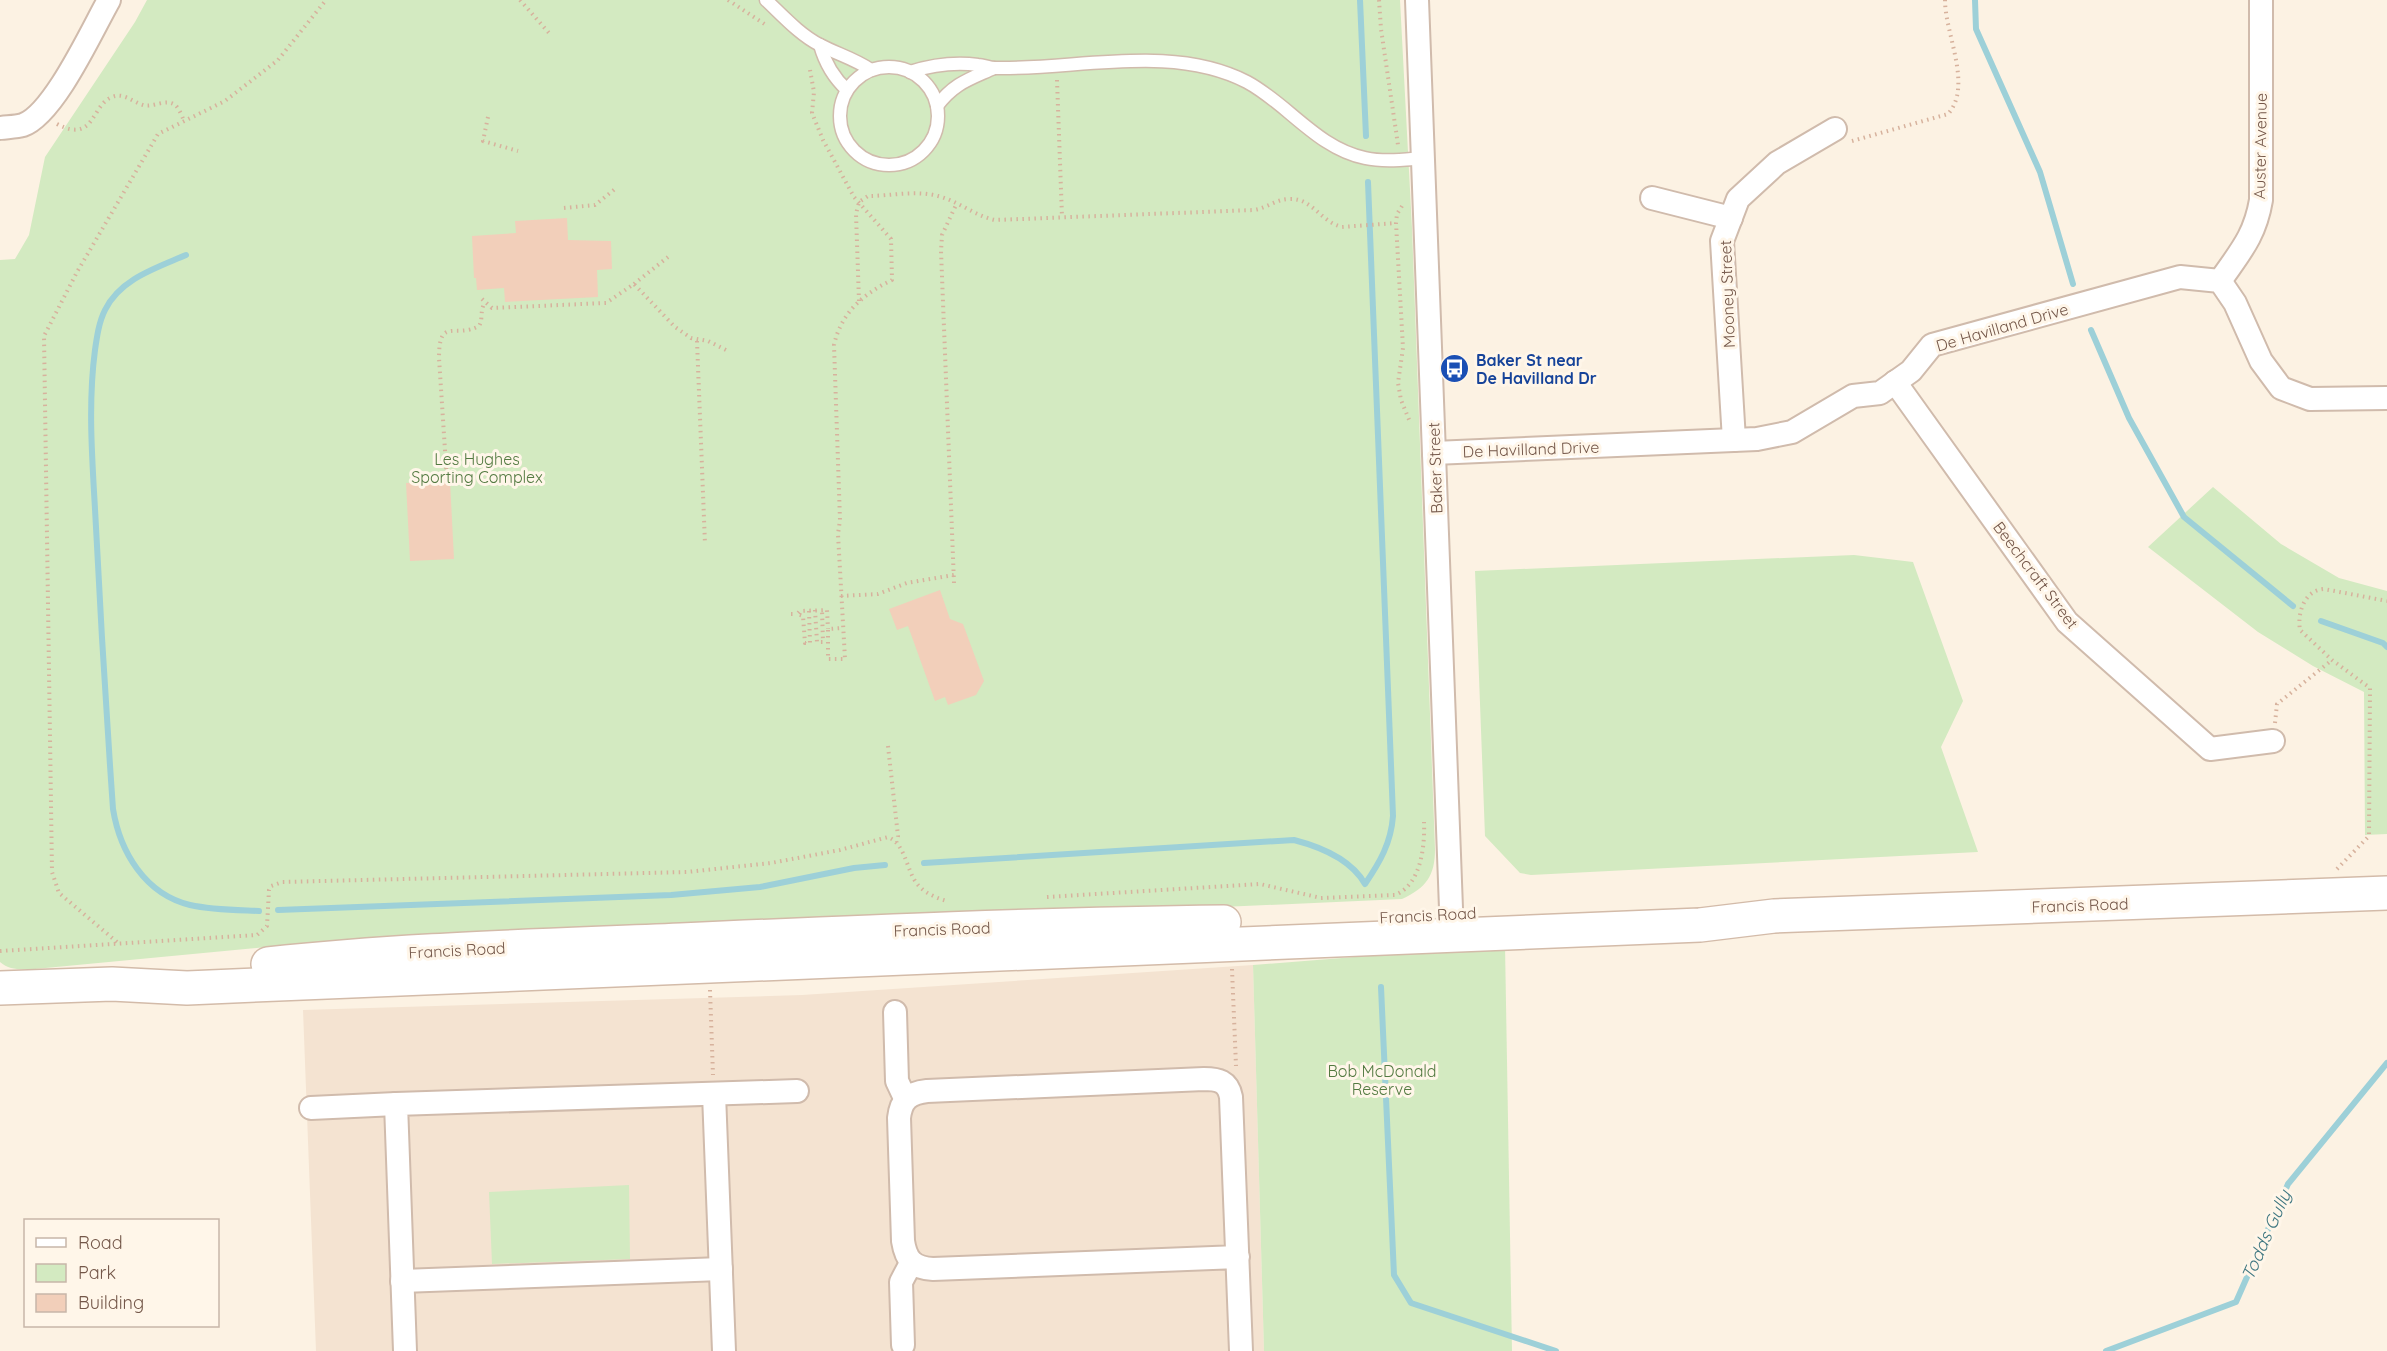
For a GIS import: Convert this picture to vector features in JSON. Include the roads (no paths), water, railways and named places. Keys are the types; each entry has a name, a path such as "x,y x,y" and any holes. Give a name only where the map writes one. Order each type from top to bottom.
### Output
{"main road":[{"name":"Francis Road","path":"0,988 112,984 188,988 277,974 1452,925 1600,908 1700,910 1774,916 2378,894"}],"street":[{"path":"0,128 24,125 42,112 58,90 109,0"},
{"name":"Baker Street","path":"1418,0 1452,925"},
{"name":"Auster Avenue","path":"2220,281 2254,231 2259,214 2261,0"},
{"name":"Mooney Street","path":"1734,440 1722,241 1738,199 1777,163 1835,129"},
{"path":"1652,198 1731,218"},
{"name":"De Havilland Drive","path":"1434,453 1757,439 1792,432 1853,396 1880,393 1911,371 1932,345 2180,277 2220,281"},
{"path":"2220,281 2235,303 2261,361 2281,388 2310,399 2387,398"},
{"name":"Beechcraft Street","path":"1895,382 2067,622 2210,749 2273,741"},
{"path":"895,1012 897,1081 905,1098"},
{"path":"1238,1257 920,1268 911,1263 906,1256 903,1241 900,1108 905,1098 927,1090 1210,1079 1221,1081 1227,1086 1231,1097 1238,1257 1241,1351"},
{"path":"311,1108 797,1091"},
{"path":"714,1094 724,1351"},
{"path":"396,1104 405,1351"},
{"path":"903,1345 901,1282 911,1263"},
{"path":"402,1281 721,1269"}],"lane":[{"path":"766,0 820,45 871,70"},
{"path":"820,45 823,57 837,81 847,90"},
{"path":"910,72 928,66 958,64 994,68 1130,61 1166,62 1224,72 1247,82 1341,150 1365,158 1399,160 1424,158"},
{"path":"884,67 910,72 923,80 932,92 938,106 936,132 923,152 911,160 883,165 870,162 848,145 842,133 839,119 840,106 847,90 857,78 871,70 884,67"},
{"path":"938,106 952,88 994,68"}],"waterway":[{"path":"1360,0 1366,136"},
{"path":"1975,0 1976,29 2040,172 2073,284"},
{"path":"924,863 1294,840 1315,846 1344,861 1365,884 1387,844 1393,816 1368,182"},
{"path":"186,255 151,270 129,282 120,290 103,315 95,350 91,410 92,449 113,809 122,841 137,869 160,891 174,899 198,907 259,911"},
{"path":"2091,330 2129,418 2184,517 2293,606"},
{"path":"2321,621 2383,643 2387,647"},
{"path":"278,910 671,895 760,887 854,868 885,865"},
{"path":"1381,987 1394,1275 1411,1303 1556,1351"},
{"name":"Todds Gully","path":"2106,1351 2236,1302 2288,1184 2387,1063"}],"place":[{"name":"Baker St near De Havilland Dr","path":"1455,369"}],"park label":[{"name":"Les Hughes Sporting Complex","path":"477,468"},
{"name":"Bob McDonald Reserve","path":"1382,1080"}]}
